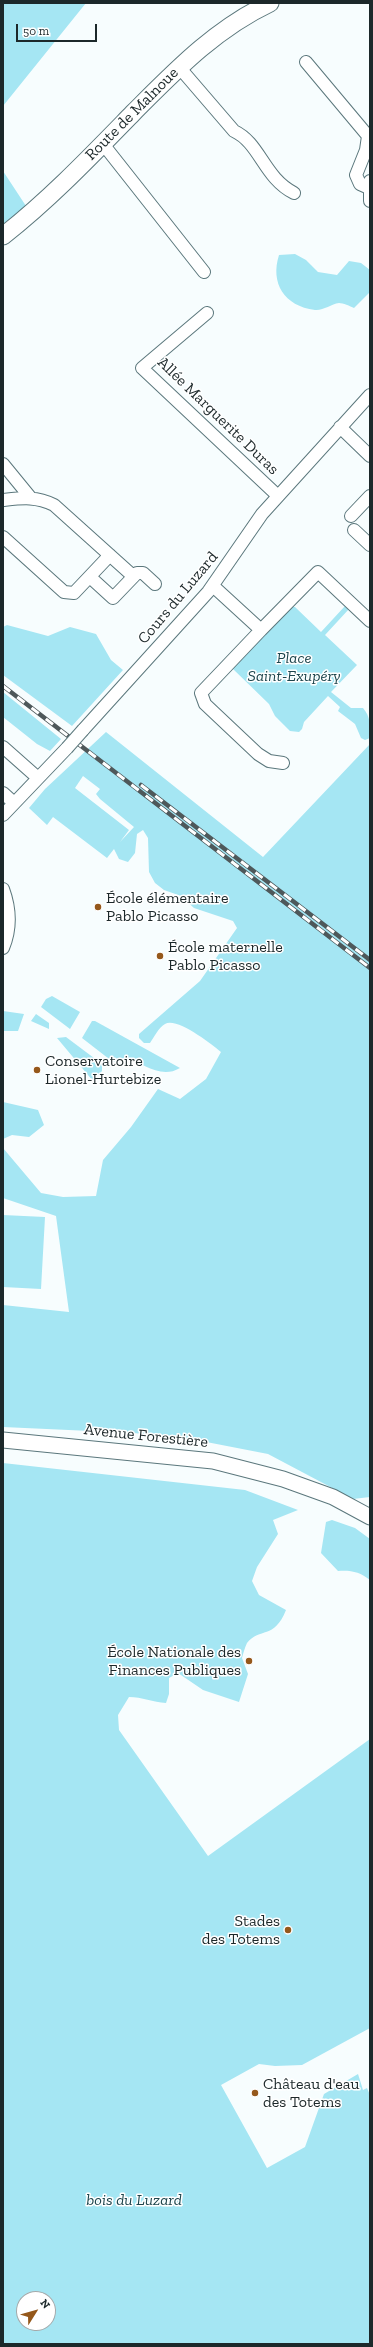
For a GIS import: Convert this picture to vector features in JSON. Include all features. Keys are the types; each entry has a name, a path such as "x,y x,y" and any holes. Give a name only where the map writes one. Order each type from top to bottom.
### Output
{"main road":[{"name":"Route de Malnoue","path":"3,236 55,192 179,67 220,32 270,3"}],"street":[{"path":"306,62 368,136 366,150 356,175 360,184 370,184 370,201"},
{"path":"179,67 234,131 242,134 258,153 263,165 283,187 294,193"},
{"path":"103,144 204,272"},
{"name":"Allée Marguerite Duras","path":"207,313 142,368 278,496"},
{"name":"Cours du Luzard","path":"3,815 67,748 213,586 254,524 370,395"},
{"path":"340,427 370,456"},
{"path":"3,464 30,497"},
{"path":"351,516 370,496"},
{"path":"3,500 30,497 42,499 54,505 133,576"},
{"path":"354,530 370,546"},
{"path":"3,537 64,592 74,593 110,555"},
{"path":"283,763 269,761 258,754 205,704 201,693 318,572 370,621"},
{"path":"90,577 113,598 137,573 143,573 155,584"},
{"path":"213,586 261,630"},
{"path":"3,747 38,778"},
{"path":"3,793 14,803"},
{"path":"3,889 9,915 8,930 3,948"},
{"name":"Avenue Forestière","path":"3,1440 214,1461 283,1479 302,1487 331,1505 369,1522"}],"green space":[{"path":"3,3 86,3 3,106"},
{"path":"3,171 26,206 3,224"},
{"path":"295,254 306,260 318,272 337,275 349,261 361,263 370,270 370,292 354,308 339,303 315,310 304,308 295,304 282,292 276,275 279,255"},
{"name":"Place Saint-Exupéry","path":"345,606 349,609 325,635 357,665 331,692 351,708 363,708 366,711 369,718 370,738 365,740 361,738 355,724 338,711 340,707 328,696 304,722 302,729 299,732 290,731 275,716 269,704 233,669 291,607 295,607 321,632"},
{"path":"7,625 48,636 70,627 96,634 111,660 123,670 72,726 3,675 3,627"},
{"path":"3,692 61,739 50,751 37,744 3,717"},
{"path":"106,732 263,857 370,744 370,1497 353,1499 268,1454 196,1440 134,1433 3,1427 3,1305 69,1312 56,1216 3,1198 3,1148 41,1193 63,1197 96,1196 103,1160 131,1127 158,1089 180,1099 206,1079 221,1052 194,1032 177,1024 170,1023 163,1025 150,1043 144,1043 139,1038 139,1034 200,981 237,928 233,921 194,908 181,896 164,890 155,883 149,872 148,838 143,830 137,834 135,853 128,862 119,859 114,849 107,858 53,817 47,825 29,808 45,789","holes":["83,776 100,789 96,794 100,799 134,827 120,842 129,830 75,788"]},
{"path":"52,996 80,1012 70,1029 41,1007 46,999"},
{"path":"3,1011 24,1014 18,1031 3,1031"},
{"path":"36,1014 49,1023 49,1029 31,1021"},
{"path":"92,1021 95,1021 180,1068 166,1072 152,1069 125,1058 113,1062 82,1038"},
{"path":"66,1037 102,1064 102,1071 93,1081 57,1038"},
{"path":"3,1102 38,1110 44,1125 29,1137 12,1135 3,1139"},
{"path":"3,1215 45,1217 41,1289 3,1287"},
{"name":"bois du Luzard","path":"3,1463 245,1490 298,1510 273,1520 278,1534 257,1567 252,1581 259,1595 286,1610 277,1626 267,1632 257,1635 247,1643 242,1658 248,1674 239,1702 203,1690 178,1673 169,1678 169,1694 166,1703 129,1697 118,1715 119,1730 208,1856 370,1739 370,2028 302,2065 275,2066 259,2064 221,2085 267,2168 305,2147 324,2094 358,2074 363,2090 367,2088 370,2095 370,2344 3,2344"},
{"path":"332,1520 355,1528 370,1539 370,1580 355,1572 338,1571 321,1553 326,1522"}],"railway":[{"path":"3,686 370,968"},
{"path":"141,785 370,960"}],"place":[{"name":"École élémentaire Pablo Picasso","path":"98,907"},
{"name":"École maternelle Pablo Picasso","path":"160,956"},
{"name":"Conservatoire Lionel-Hurtebize","path":"37,1070"},
{"name":"École Nationale des Finances Publiques","path":"249,1661"},
{"name":"Stades des Totems","path":"288,1930"},
{"name":"Château d'eau des Totems","path":"255,2093"}]}
